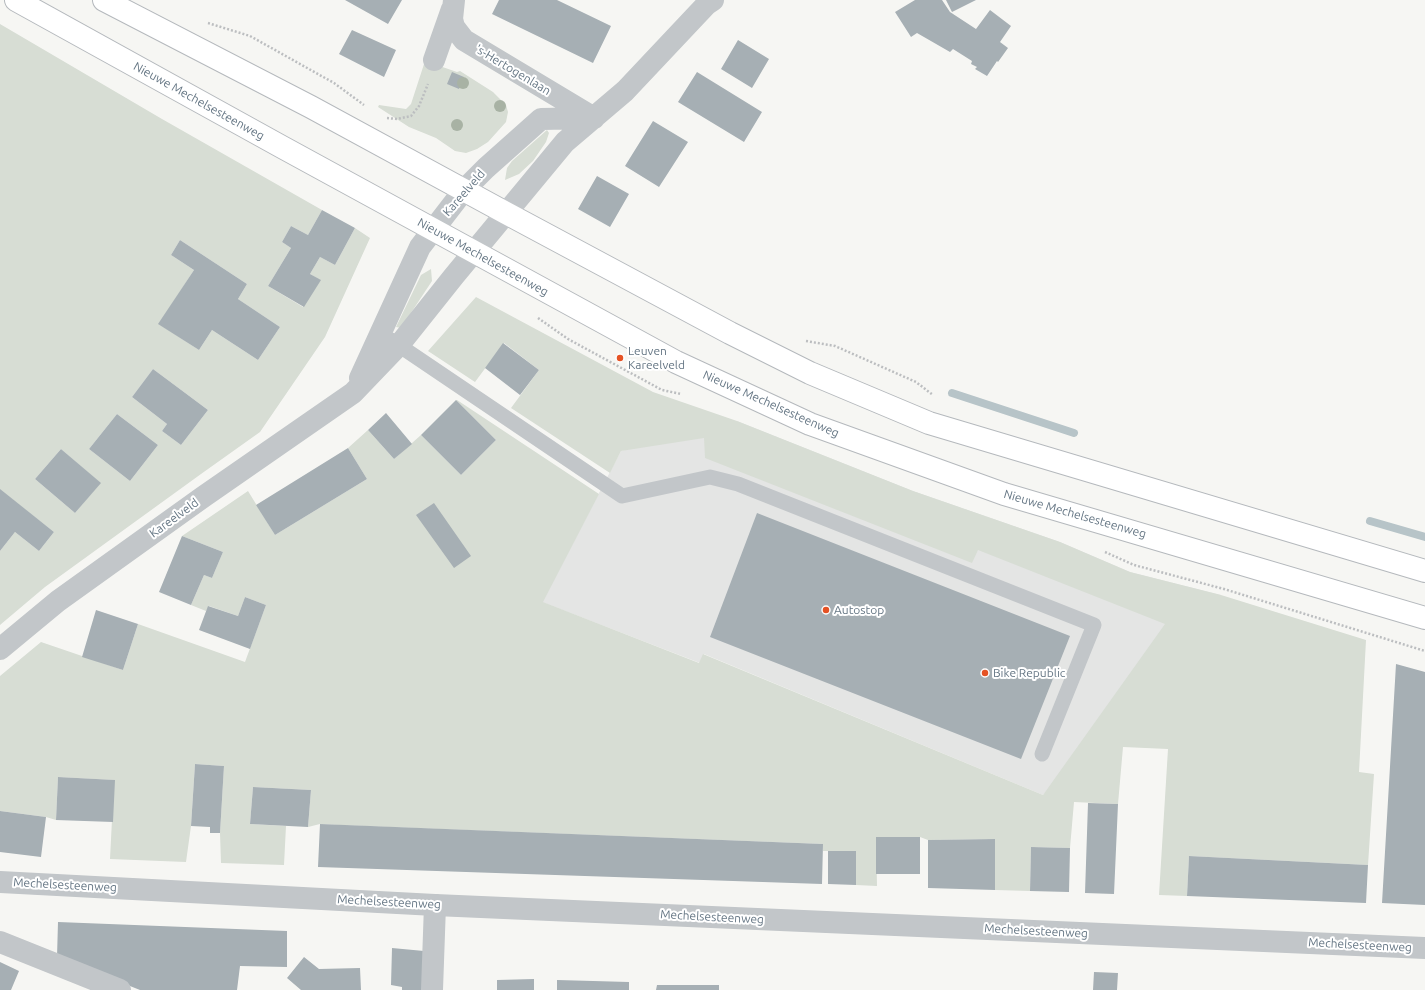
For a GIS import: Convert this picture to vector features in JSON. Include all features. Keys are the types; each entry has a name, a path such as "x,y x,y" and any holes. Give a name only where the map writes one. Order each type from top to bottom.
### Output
{"main road":[{"name":"Nieuwe Mechelsesteenweg","path":"16,0 676,362 810,424 1004,494 1425,618"},
{"path":"104,0 311,107 730,333 810,373 929,423 1425,571"}],"street":[{"name":"Kareelveld","path":"0,649 64,596 353,393 399,345 565,142 625,91 707,4 713,0"},
{"name":"'s-Hertogenlaan","path":"453,4 452,19 454,27 464,40 594,118"},
{"name":"'s-Hertogenlaan","path":"434,60 453,4"},
{"name":"Kareelveld","path":"353,393 420,247 464,190 486,168 541,119 594,118"},
{"name":"Mechelsesteenweg","path":"0,882 435,904 1425,948"},
{"path":"432,990 435,904"},
{"path":"0,942 120,990"}],"lane":[{"path":"381,332 622,496 710,478 738,484 1094,625 1042,754"}],"path":[{"path":"203,22 250,36 334,83 365,105"},
{"path":"388,121 381,118 397,119 410,116 419,106 426,90 434,60"},
{"path":"799,340 835,346 916,382 934,396"}],"shaded area":[{"path":"0,24 162,119 322,210 308,235 291,226 282,242 291,248 268,286 303,307 320,280 310,274 320,257 335,265 355,228 370,238 325,337 260,432 45,587 0,625 0,551 15,532 39,551 54,532 0,490","holes":["180,240 247,284 238,299 280,327 258,360 212,330 199,350 159,324 194,270 171,255","153,369 208,410 181,445 162,431 167,424 132,397","117,414 158,445 130,481 89,449","61,449 100,483 75,513 35,479"]},
{"path":"425,61 457,72 460,71 493,92 506,105 508,112 506,122 488,142 477,149 466,153 455,151 436,138 409,127 378,107 379,105 406,109 411,104"},
{"path":"547,130 549,133 546,142 533,161 519,174 505,180 507,168 512,161"},
{"path":"431,269 432,281 401,328 396,327 421,275"},
{"path":"476,297 653,392 737,421 913,491 1060,542 1130,572 1221,595 1366,640 1359,772 1374,774 1368,865 1189,856 1187,896 1159,895 1168,749 1123,747 1118,804 1074,802 1070,848 1031,847 1030,891 995,890 994,839 928,840 920,837 876,837 877,886 856,885 856,851 823,851 823,844 320,824 308,827 311,790 253,787 250,824 286,826 284,865 221,863 220,833 224,766 195,764 191,826 186,862 110,859 114,780 58,777 56,820 46,817 0,811 0,676 41,642 123,670 138,624 245,662 266,605 245,597 238,616 209,606 206,611 191,605 204,575 212,578 223,552 182,536 248,491 275,535 367,479 348,448 368,430 394,459 421,435 461,475 496,440 456,400 599,494 543,602 699,663 703,654 1043,795 1165,624 978,550 972,563 705,458 704,438 621,451 610,473 511,408 539,370 504,343 475,382 428,351"},
{"path":"737,421 913,491 1060,542 1130,572 1221,595 1043,795 704,654 700,663 542,602 621,451"}],"building":[{"path":"345,0 402,0 388,24"},
{"path":"499,0 557,0 611,26 593,63 492,14"},
{"path":"915,0 942,0 950,12 976,29 990,10 1011,26 1000,42 1008,48 987,76 975,69 977,67 971,64 972,61 953,49 950,52 917,33 911,37 895,12"},
{"path":"946,0 976,0 952,12"},
{"path":"352,30 396,50 384,77 339,54"},
{"path":"738,40 769,59 752,88 721,69"},
{"path":"452,72 464,77 459,89 447,84"},
{"path":"697,72 762,112 744,142 678,102"},
{"path":"653,121 688,142 659,187 625,166"},
{"path":"597,176 629,194 610,227 578,209"},
{"path":"322,210 355,228 335,265 320,257 310,274 321,280 304,307 268,286 291,248 282,242 291,226 308,235"},
{"path":"180,240 247,284 238,299 280,327 258,360 212,330 199,350 158,324 194,270 171,255"},
{"path":"503,343 539,370 520,395 485,368"},
{"path":"153,369 208,410 181,445 162,431 167,424 132,397"},
{"path":"456,400 496,440 461,475 421,435"},
{"path":"386,413 412,444 394,459 368,430"},
{"path":"117,414 158,445 130,481 89,449"},
{"path":"348,448 367,479 275,535 256,505"},
{"path":"61,449 101,483 75,513 35,479"},
{"path":"0,489 54,532 39,551 15,532 0,551"},
{"path":"434,503 471,556 454,568 416,515"},
{"path":"757,513 1070,636 1021,759 710,637"},
{"path":"182,536 223,552 212,578 204,575 191,605 159,592"},
{"path":"245,597 266,605 250,649 199,630 208,606 238,616"},
{"path":"96,610 138,624 123,670 82,657"},
{"path":"1396,664 1425,672 1425,905 1382,903"},
{"path":"195,764 224,766 220,833 210,833 210,827 191,826"},
{"path":"58,777 115,780 113,822 56,820"},
{"path":"253,787 311,790 308,827 250,824"},
{"path":"1088,803 1118,804 1114,894 1085,893"},
{"path":"0,811 46,817 41,857 0,852"},
{"path":"320,824 823,844 822,884 318,867"},
{"path":"876,837 920,837 920,874 876,874"},
{"path":"995,839 995,890 928,888 928,840"},
{"path":"1031,847 1070,848 1069,892 1030,891"},
{"path":"828,851 856,851 856,885 828,884"},
{"path":"1189,856 1368,865 1366,903 1187,896"},
{"path":"58,922 287,931 287,967 240,966 237,990 140,990 57,957"},
{"path":"392,948 424,951 422,990 402,990 402,987 391,985"},
{"path":"304,957 319,969 360,968 361,990 301,990 287,978"},
{"path":"0,962 19,971 11,990 0,990"},
{"path":"1094,972 1118,973 1117,990 1093,990"},
{"path":"534,979 534,990 497,990 497,980"},
{"path":"557,980 629,982 629,990 557,990"},
{"path":"657,985 719,985 719,990 656,990"}],"waterway":[{"path":"952,393 1074,433"},
{"path":"1370,521 1425,537"}],"place":[{"name":"Leuven Kareelveld","path":"620,358"},
{"name":"Autostop","path":"826,610"},
{"name":"Bike Republic","path":"985,673"}]}
